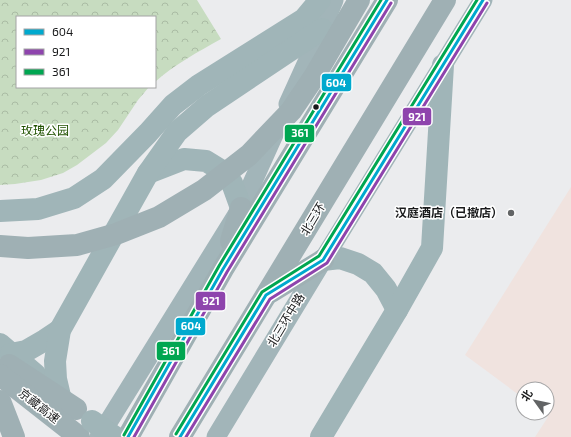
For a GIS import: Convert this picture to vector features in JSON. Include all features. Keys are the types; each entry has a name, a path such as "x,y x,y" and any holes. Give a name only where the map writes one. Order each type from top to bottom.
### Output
{"highway":[{"path":"0,246 28,248 77,245 116,234 159,217 204,190 248,155 291,111 314,77 359,0"},
{"path":"128,437 223,269 387,0"},
{"name":"北三环","path":"180,437 445,0"},
{"path":"223,269 241,208"},
{"path":"266,295 323,260"},
{"path":"4,352 86,426"},
{"name":"京藏高速","path":"0,375 86,426"},
{"path":"0,401 14,437"},
{"path":"0,418 24,437"}],"main road":[{"path":"0,211 38,209 74,198 97,183 103,179 148,133 173,105 199,85 304,19 320,0"},
{"path":"60,396 56,379 55,361 60,330 148,173 177,132 207,106 322,29"},
{"path":"321,437 397,310 432,248 443,65"},
{"path":"148,173 184,159 206,161 219,169 232,183 241,208"},
{"path":"323,260 340,258 358,264 373,273 386,289 397,310"},
{"path":"4,352 26,351 60,330"},
{"path":"4,352 60,396 86,426 115,437"}],"street":[{"path":"86,426 241,208 334,0"},
{"name":"北三环中路","path":"216,437 323,260 484,0"}],"shaded area":[{"path":"571,187 571,437 535,437 545,421 555,421 555,381 515,381 515,392 465,355"}],"green space":[{"name":"玫瑰公园","path":"0,0 197,0 221,39 179,64 156,81 156,16 16,16 16,88 148,88 138,100 118,130 106,143 77,165 63,173 41,180 0,185"}],"transit line":[{"name":"361","path":"124,435 219,266 381,0"},
{"name":"604","path":"128,437 223,269 387,0"},
{"name":"361","path":"176,434 262,292 319,256 477,0"},
{"name":"604","path":"180,437 266,295 323,260 483,0"},
{"name":"921","path":"134,437 227,272 391,3"},
{"name":"921","path":"186,437 270,299 327,263 487,3"}],"place":[{"name":"汉庭酒店（已撤店）","path":"511,213"}]}
